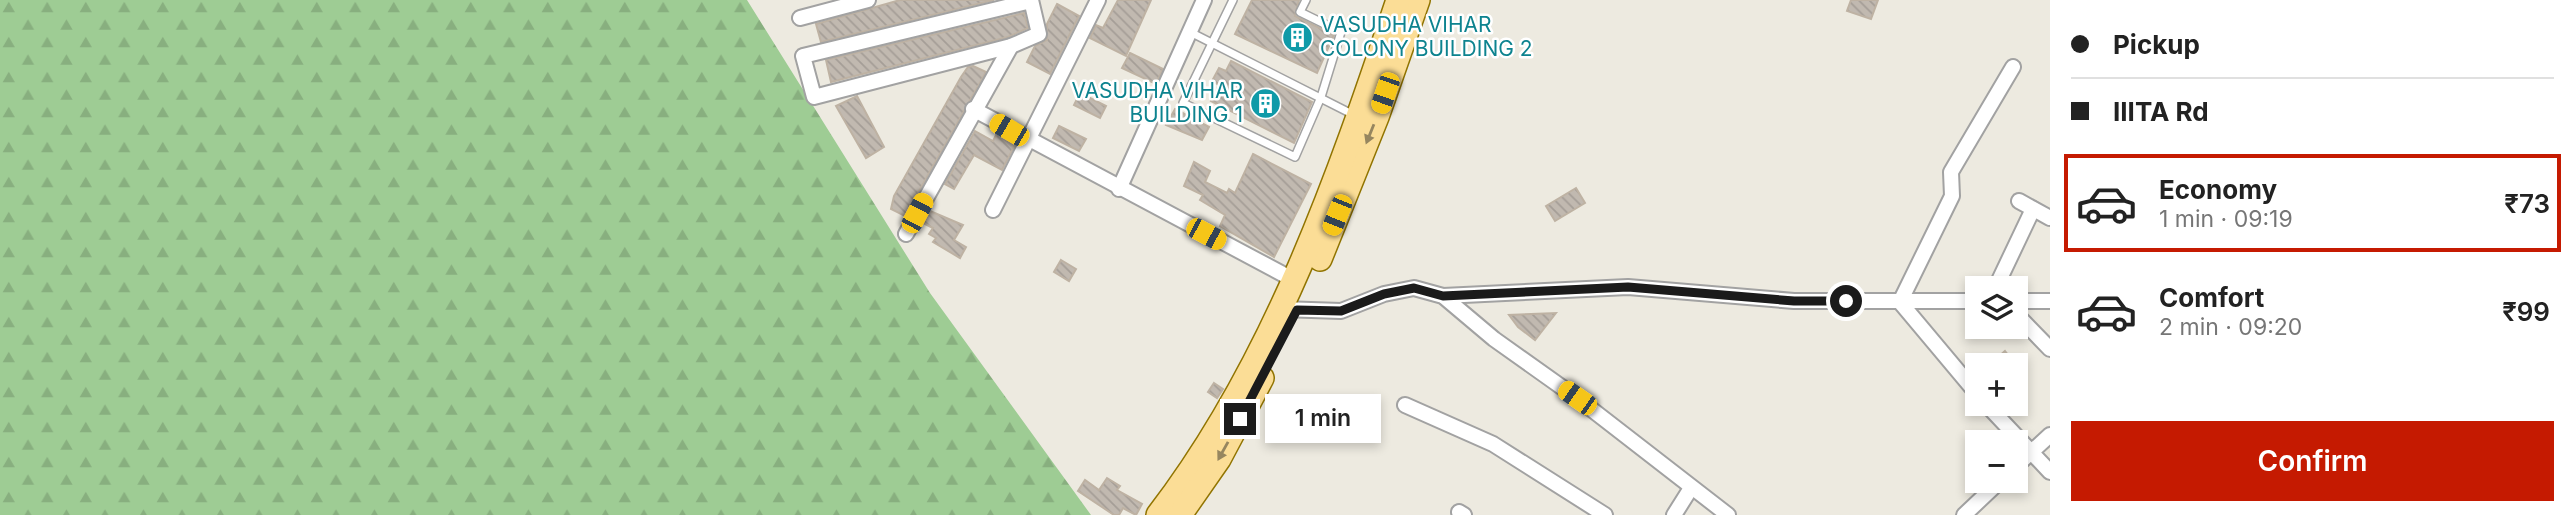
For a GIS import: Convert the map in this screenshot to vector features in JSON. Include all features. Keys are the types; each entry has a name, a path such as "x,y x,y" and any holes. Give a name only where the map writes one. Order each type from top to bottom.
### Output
{"main road":[{"path":"1158,515 1206,447 1289,309 1294,280 1358,117 1398,0"},
{"path":"1180,515 1219,458 1289,309 1377,117 1418,0"}],"street":[{"path":"800,18 868,0"},
{"path":"993,211 1098,0"},
{"path":"1119,189 1204,0"},
{"path":"1031,1 1039,34 1011,46 814,97 803,56 1031,1"},
{"path":"906,234 973,109 1011,46"},
{"path":"1900,302 1952,196 1951,172 2013,67"},
{"path":"973,109 1294,280"},
{"path":"2019,201 2050,218"},
{"path":"2001,276 2033,209"},
{"path":"1289,309 1341,311 1384,294 1414,288 1443,296 1628,287 1794,301 1965,301"},
{"path":"1443,296 1494,339 1577,398 1728,515"},
{"path":"2028,301 2050,301"},
{"path":"1900,302 1965,380"},
{"path":"2028,326 2050,349"},
{"path":"1405,405 1493,444 1605,515"},
{"path":"1997,416 2050,472"},
{"path":"2028,455 2050,435"},
{"path":"1674,515 1691,488"},
{"path":"1966,514 1988,493"}],"lane":[{"path":"1233,0 1182,103 1295,157 1321,97 1341,32 1300,12 1306,0"},
{"path":"1190,32 1358,117"}],"green space":[{"path":"0,0 747,0 930,293 1091,515 0,515"}],"building":[{"path":"900,0 994,0 821,42 816,24"},
{"path":"1118,0 1151,0 1126,56 1090,38 1096,25 1103,28"},
{"name":"VASUDHA VIHAR COLONY BUILDING 2","path":"1252,0 1299,0 1295,16 1334,35 1317,73 1235,34"},
{"path":"1851,0 1878,0 1871,19 1847,11"},
{"path":"1057,4 1079,16 1050,74 1027,62 1035,46 1047,40 1047,24"},
{"path":"1024,13 1028,28 1008,37 831,82 826,60"},
{"path":"1130,53 1163,69 1156,84 1122,68"},
{"name":"VASUDHA VIHAR BUILDING 1","path":"1231,61 1312,102 1294,143 1211,101 1219,85 1212,81 1219,68 1226,71"},
{"path":"973,66 986,72 905,216 891,209 894,196 961,77 968,67"},
{"path":"1080,93 1106,106 1100,118 1074,105"},
{"path":"857,96 884,147 866,158 836,106"},
{"path":"1175,109 1209,127 1202,140 1166,125"},
{"path":"1059,126 1086,139 1079,151 1053,138"},
{"path":"975,131 993,141 997,133 1016,143 1002,170 974,155 954,189 945,184"},
{"path":"1253,154 1311,184 1274,257 1220,226 1225,215 1200,200 1203,195 1184,186 1194,162 1210,171 1205,182 1227,193 1229,189 1235,193"},
{"path":"1576,188 1585,203 1555,221 1546,206"},
{"path":"930,211 963,225 954,240 966,247 960,258 933,242 936,238 929,234 933,228 923,223"},
{"path":"1061,260 1076,269 1069,281 1054,272"},
{"path":"1556,313 1535,340 1518,327 1509,315"},
{"path":"1214,383 1223,389 1217,398 1208,392"},
{"path":"1107,478 1120,486 1117,490 1142,504 1136,515 1123,508 1119,515 1114,515 1078,491 1085,480 1099,490"}],"place":[{"name":"VASUDHA VIHAR COLONY BUILDING 2","path":"1297,37"},
{"name":"VASUDHA VIHAR BUILDING 1","path":"1266,103"}],"route":[{"path":"1240,419 1297,310 1341,311 1398,290 1414,288 1443,296 1591,291 1628,287 1794,301 1846,301"}]}
